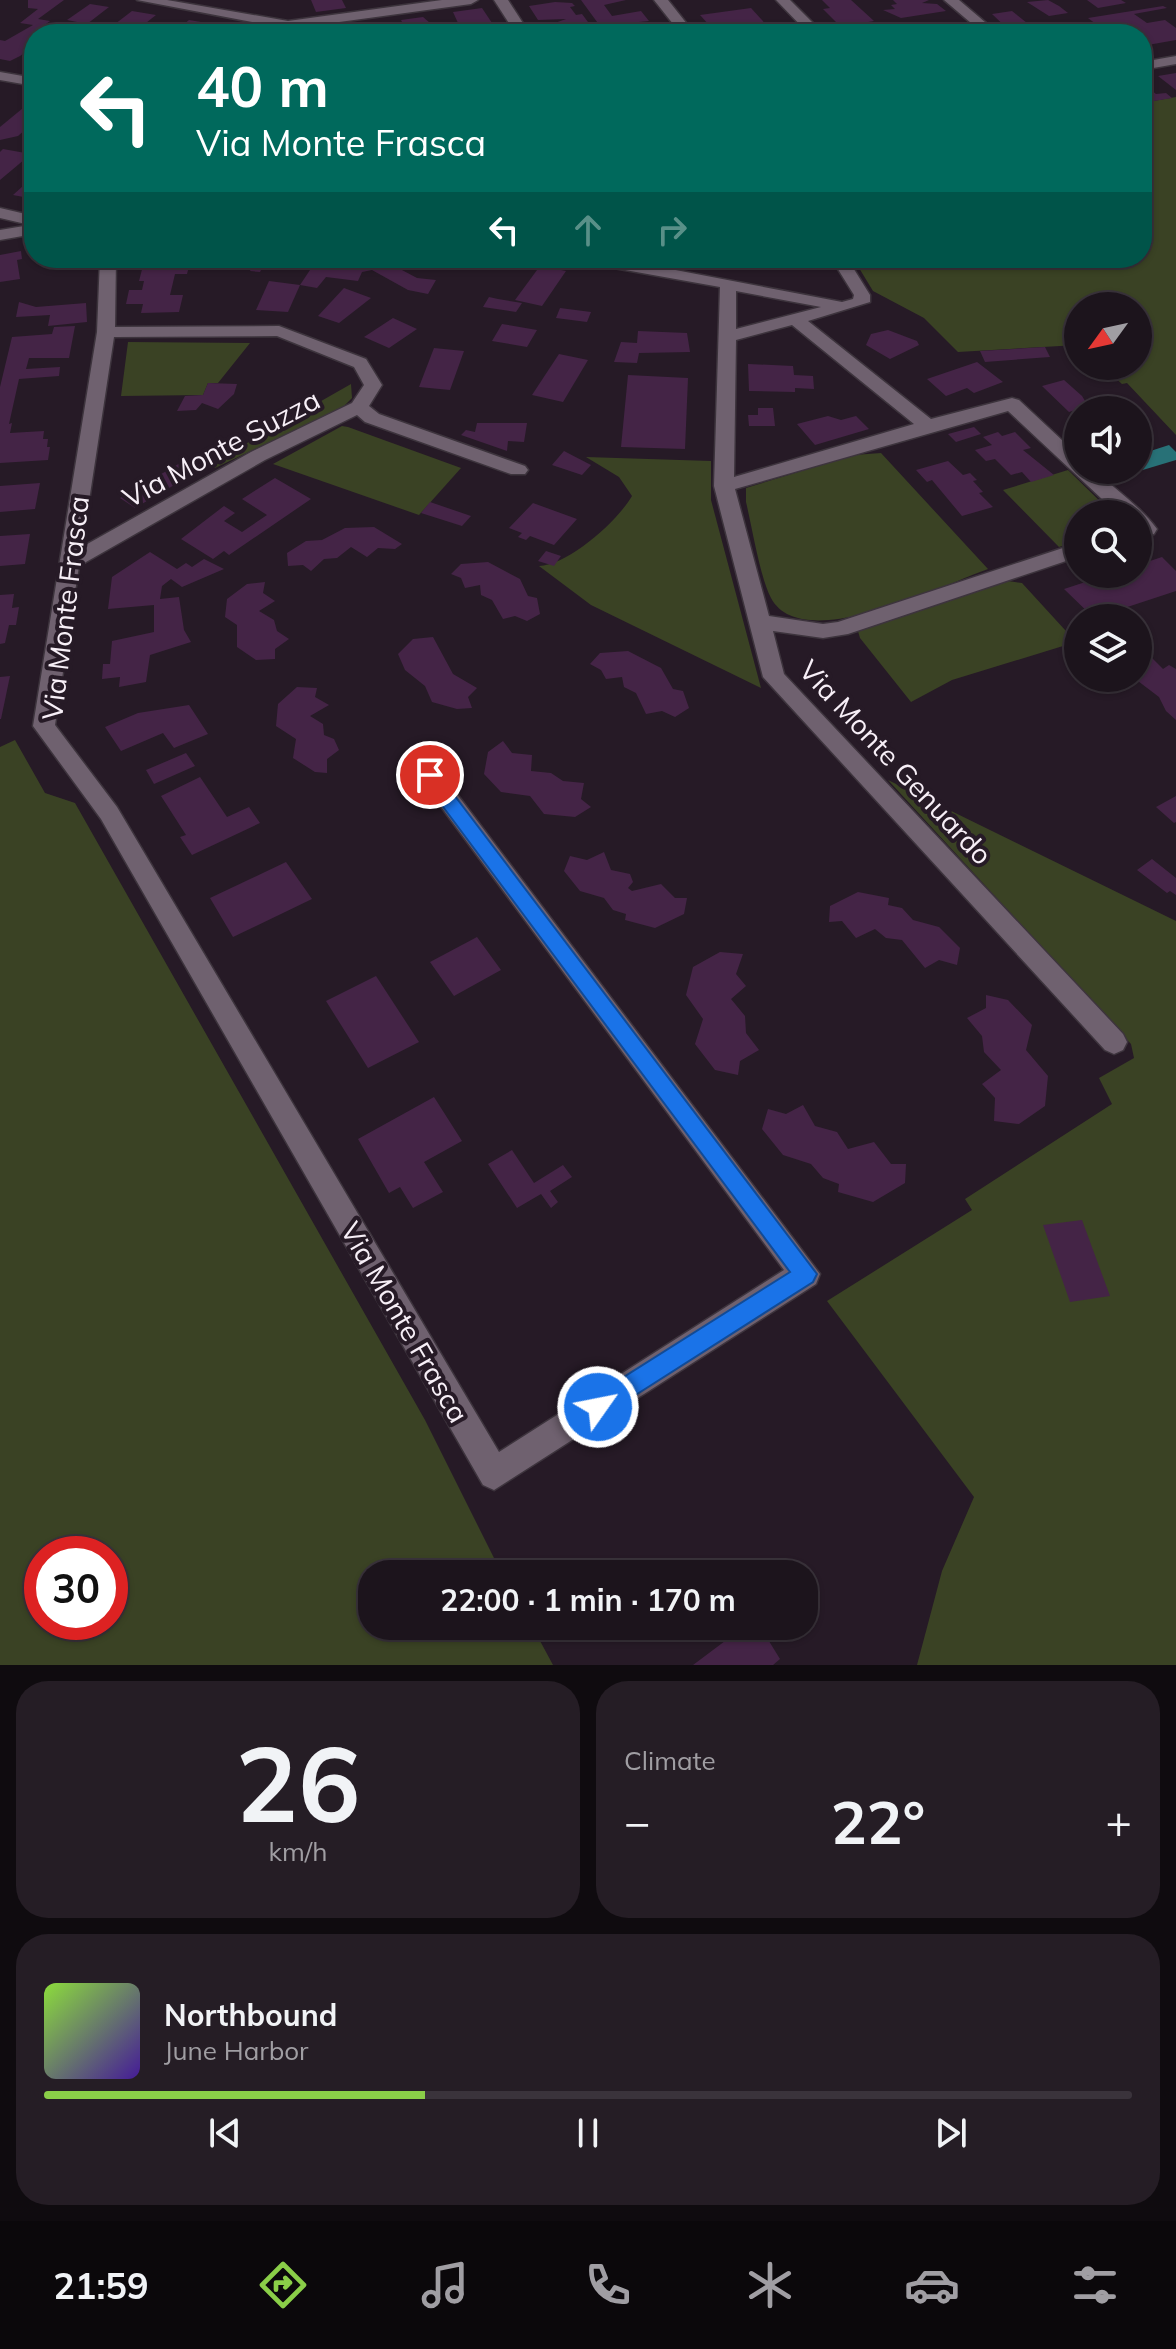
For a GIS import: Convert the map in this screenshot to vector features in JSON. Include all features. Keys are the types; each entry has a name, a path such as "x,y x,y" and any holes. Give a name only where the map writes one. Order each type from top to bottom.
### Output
{"street":[{"path":"144,0 282,24"},
{"path":"300,24 374,18 471,0"},
{"path":"501,0 517,24"},
{"path":"661,0 680,24"},
{"path":"783,0 807,24"},
{"path":"951,0 980,24"},
{"path":"1152,64 1176,60"},
{"path":"0,76 24,80"},
{"path":"0,213 24,219"},
{"path":"0,235 24,231"},
{"name":"Via Monte Frasca","path":"108,268 106,332 67,564 44,726 109,813 494,1474 805,1274 430,775"},
{"path":"641,268 843,307"},
{"path":"726,337 861,302 862,295 845,268"},
{"name":"Via Monte Genuardo","path":"728,284 724,486 774,677 1114,1042"},
{"path":"760,290 928,426"},
{"path":"106,332 279,331 360,363 373,385 359,407 372,418 518,470"},
{"path":"724,486 1012,404 1064,453"},
{"name":"Via Monte Suzza","path":"67,564 258,456 359,407"},
{"path":"1098,484 1115,500"},
{"path":"761,622 823,631 840,629 1064,555"}],"green space":[{"path":"1176,97 1176,435 1152,410 1152,396 1139,396 1127,383 1122,384 1118,380 1152,380 1152,292 1064,292 1064,346 958,352 924,318 873,291 859,268 1152,268 1152,101"},
{"path":"128,342 250,343 218,383 208,383 203,395 121,396"},
{"path":"351,384 352,398 343,407 215,468 205,467"},
{"path":"342,426 461,468 419,515 273,464"},
{"path":"881,453 988,569 907,600 841,619 812,620 787,614 771,598 763,578 746,502 746,488 854,455"},
{"path":"586,457 711,461 711,500 761,688 591,605 539,566 564,558 591,540 615,518 632,496 619,477"},
{"path":"1064,471 1064,484 1082,484 1099,500 1064,500 1064,545 1059,547 1003,490"},
{"path":"1008,581 1022,583 1064,629 1064,646 952,680 911,702 860,638 857,628"},
{"path":"15,740 45,793 75,803 425,1420 495,1560 358,1560 358,1640 540,1640 553,1665 0,1665 0,747"},
{"path":"888,780 1176,921 1176,1665 917,1665 942,1571 974,1497 827,1301 972,1210 965,1199 1112,1104 1099,1078 1134,1058 1131,1044"}],"water":[{"path":"1169,445 1176,452 1176,460 1152,467 1152,450"}],"building":[{"path":"28,0 64,0 38,19 50,21 46,24 20,23 38,9 28,8"},
{"path":"311,0 342,0 346,8 316,12"},
{"path":"581,0 626,0 604,5 612,16 641,11 649,21 620,24 599,24"},
{"path":"822,0 851,0 874,21 838,24 823,9 830,8"},
{"path":"893,0 929,0 922,3 937,4 946,11 901,18 883,10 895,9 891,5 897,4"},
{"path":"1048,0 1068,13 1049,16 1027,2"},
{"path":"1087,0 1121,0 1126,3 1098,8"},
{"path":"572,3 575,6 570,7 576,15 582,14 590,24 552,24 566,19 538,20 529,6"},
{"path":"90,4 109,7 87,24 67,20"},
{"path":"1163,6 1167,8 1134,14 1147,23 1165,20 1176,28 1176,40 1152,44 1152,24 1096,24 1088,18"},
{"path":"482,8 493,24 458,24 453,12"},
{"path":"751,8 765,24 708,24 700,15"},
{"path":"132,11 156,15 145,24 115,24"},
{"path":"1012,11 1028,24 1002,24 992,14"},
{"path":"423,17 430,24 403,24 401,20"},
{"path":"189,20 201,22 199,24 184,24"},
{"path":"24,30 24,53 10,61 0,59 0,40 5,41"},
{"path":"1176,73 1176,90 1158,76"},
{"path":"1152,91 1156,94 1166,93 1172,98 1152,101"},
{"path":"24,107 24,131 18,136 0,140 0,127"},
{"path":"3,149 24,153 24,160 0,180 0,152"},
{"path":"24,185 24,197 13,195"},
{"path":"21,251 22,259 17,260 20,279 0,282 0,255"},
{"path":"142,268 188,268 187,274 175,274 170,295 183,295 179,312 141,313 143,304 126,304 129,290 142,290 144,281 139,281"},
{"path":"311,268 398,268 417,278 436,280 428,294 408,290 372,270 362,272 358,281 326,277 317,288 300,285"},
{"path":"539,268 566,271 542,306 515,300"},
{"path":"269,281 300,285 288,312 256,310"},
{"path":"344,288 371,298 339,323 318,316"},
{"path":"489,297 522,303 516,312 483,307"},
{"path":"19,302 36,307 86,303 87,322 48,326 50,315 16,317"},
{"path":"560,308 591,312 587,322 556,318"},
{"path":"393,318 417,329 389,348 364,337"},
{"path":"502,324 537,330 527,347 492,341"},
{"path":"75,326 69,358 29,358 26,369 60,367 59,376 19,379 9,424 12,423 10,433 44,431 43,439 48,439 47,447 50,447 48,460 0,463 0,387 12,337 52,334 54,327"},
{"path":"888,330 917,341 919,345 890,359 866,345 871,334"},
{"path":"638,331 687,333 690,352 639,353 637,363 614,362 621,342 637,343"},
{"path":"1045,347 1050,357 985,362 980,351"},
{"path":"434,348 464,351 450,390 419,387"},
{"path":"559,354 588,360 563,402 532,395"},
{"path":"977,362 1003,382 974,393 967,388 946,396 927,379"},
{"path":"748,364 793,366 794,375 813,376 814,389 795,388 795,392 749,391"},
{"path":"628,375 688,378 685,449 621,447"},
{"path":"1064,380 1082,396 1064,396 1064,407 1042,386"},
{"path":"208,383 237,384 234,394 218,409 202,403 196,410 177,411 185,396 203,395"},
{"path":"758,408 773,408 775,426 749,426 748,415 758,415"},
{"path":"828,416 841,420 856,416 869,429 815,445 797,424"},
{"path":"477,423 527,423 524,442 508,441 507,451 461,435 466,430 475,432"},
{"path":"974,427 981,434 956,442 948,434"},
{"path":"998,432 1002,436 1015,432 1031,448 1023,450 1054,475 1031,482 1022,472 1011,475 995,459 986,461 975,450 992,445 983,437"},
{"path":"564,451 591,465 582,475 552,465"},
{"path":"187,459 205,467 135,508 120,498"},
{"path":"948,461 963,475 970,473 977,480 973,481 983,492 979,493 993,507 962,516 932,480 927,482 916,470"},
{"path":"275,478 311,499 229,555 224,551 213,559 181,539 224,506 235,513 224,521 242,532 267,515 242,499"},
{"path":"40,483 35,509 0,512 0,486"},
{"path":"430,502 471,516 462,526 421,513"},
{"path":"533,503 577,519 554,545 530,536 526,540 518,537 522,533 509,528"},
{"path":"374,527 402,544 395,549 378,548 367,557 351,547 337,558 324,559 311,571 303,565 288,566 287,553 306,541 322,540 345,528"},
{"path":"30,534 25,564 0,566 0,536"},
{"path":"546,551 561,556 554,566 538,561"},
{"path":"150,552 177,569 186,563 192,567 204,559 224,569 182,587 171,579 162,586 160,599 179,597 184,630 191,642 150,655 146,682 119,687 120,677 102,679 103,664 110,664 112,641 154,632 154,605 108,609 112,577"},
{"path":"1162,557 1176,571 1176,591 1137,604 1080,604 1064,589 1152,588 1152,560"},
{"path":"488,562 520,579 528,596 537,598 540,614 527,621 515,616 503,619 492,600 481,595 480,585 465,588 461,578 451,574 461,564"},
{"path":"265,582 263,593 275,601 259,611 274,620 277,631 289,639 275,649 275,659 256,660 237,647 237,625 225,617 227,599 247,584"},
{"path":"14,594 12,608 19,607 16,625 9,625 5,643 0,644 0,595"},
{"path":"433,637 453,674 477,688 468,697 472,708 457,709 432,702 425,686 405,670 398,654 413,639"},
{"path":"628,651 661,668 673,689 683,691 689,708 675,717 662,711 646,714 636,693 624,687 622,677 606,679 601,670 590,664 600,653"},
{"path":"1152,658 1163,669 1169,665 1176,669 1176,720 1166,711 1159,697 1152,692"},
{"path":"10,676 1,719 0,719 0,677"},
{"path":"297,687 317,688 315,697 329,705 310,716 323,724 324,735 334,739 339,750 327,759 327,773 315,772 293,758 296,739 276,726 278,704"},
{"path":"189,705 208,734 174,748 163,733 121,751 105,727 138,713"},
{"path":"503,741 512,753 532,755 531,771 551,773 563,781 584,783 581,799 591,807 575,817 544,814 530,796 501,792 484,774 488,752"},
{"path":"186,753 195,766 154,784 146,770"},
{"path":"200,777 227,817 249,807 260,823 192,855 180,837 186,835 161,796"},
{"path":"1176,796 1176,822 1174,823 1156,807"},
{"path":"604,852 611,870 630,874 633,882 628,888 632,891 661,884 675,898 687,898 684,914 655,928 625,920 626,914 613,910 604,898 580,891 564,871 570,856 587,860"},
{"path":"1152,859 1176,878 1176,895 1170,891 1167,893 1137,870"},
{"path":"286,862 312,899 233,937 210,898"},
{"path":"858,892 889,898 888,905 902,908 913,920 939,927 960,948 957,965 939,960 925,968 902,940 886,938 875,929 856,938 842,921 829,922 830,906"},
{"path":"477,937 501,970 454,996 430,962"},
{"path":"720,952 743,954 736,974 746,986 731,999 745,1016 746,1033 759,1050 740,1061 738,1075 715,1070 695,1044 703,1019 686,995 693,967"},
{"path":"376,976 419,1042 368,1068 326,1001"},
{"path":"986,995 1008,1000 1032,1025 1026,1050 1048,1076 1045,1106 1019,1124 994,1121 995,1098 982,1084 1001,1070 984,1052 982,1036 967,1018 986,1008"},
{"path":"434,1097 462,1141 424,1162 443,1192 413,1208 400,1187 389,1193 358,1139"},
{"path":"803,1105 815,1126 837,1132 848,1149 874,1142 891,1164 906,1164 905,1183 873,1202 838,1192 839,1184 823,1178 811,1164 783,1155 762,1129 768,1109 786,1114"},
{"path":"512,1150 534,1183 563,1165 572,1177 550,1191 558,1202 551,1208 541,1194 517,1208 488,1164"},
{"path":"1082,1220 1110,1296 1070,1302 1043,1225"},
{"path":"726,1640 768,1640 780,1659 773,1665 693,1665"}],"route":[{"path":"430,775 805,1274 598,1407"}]}
